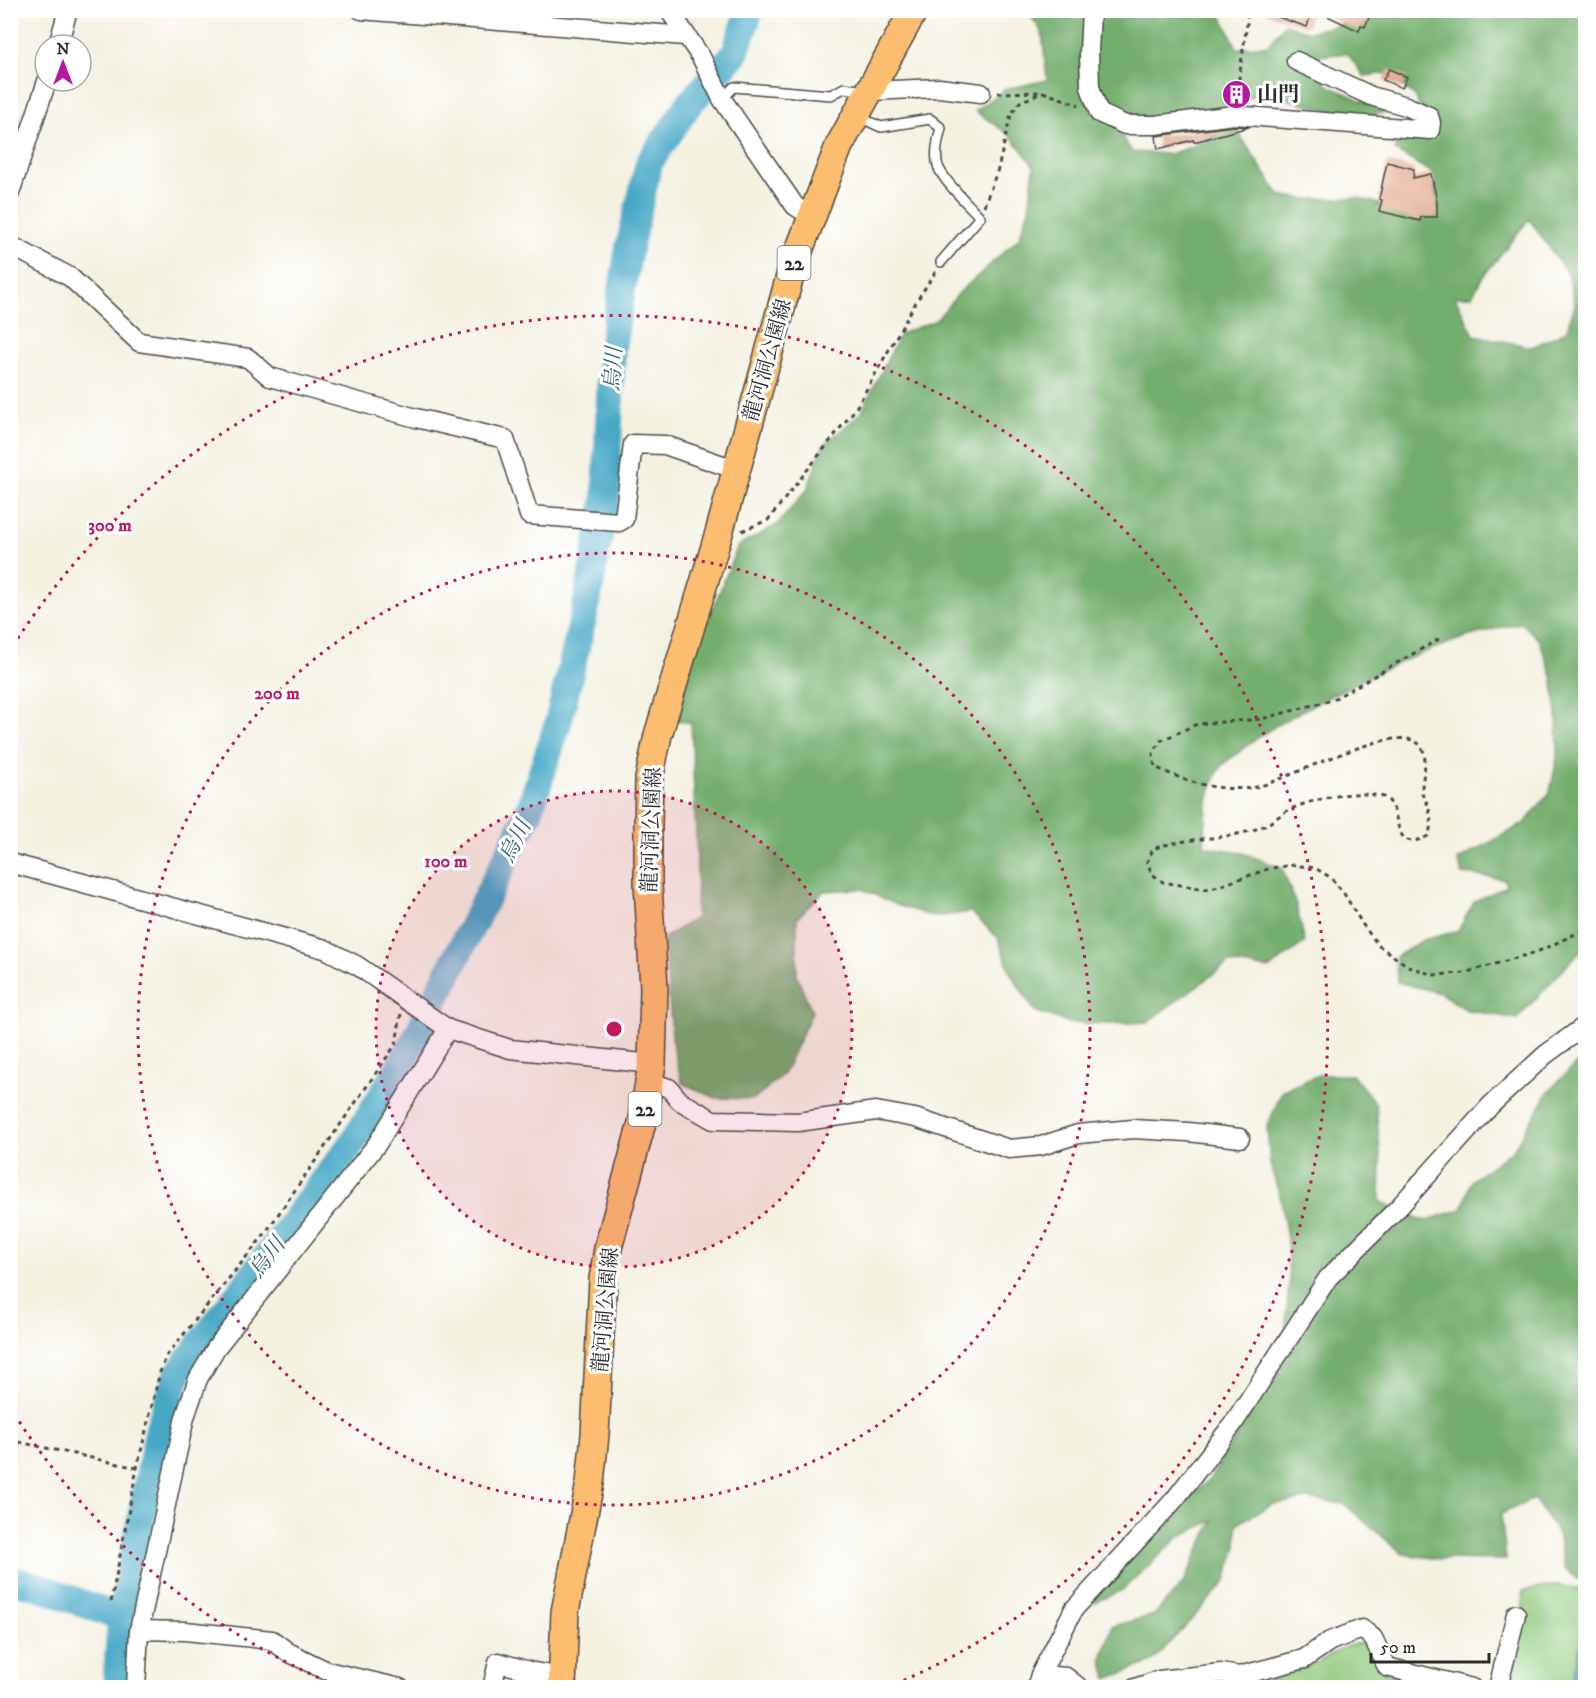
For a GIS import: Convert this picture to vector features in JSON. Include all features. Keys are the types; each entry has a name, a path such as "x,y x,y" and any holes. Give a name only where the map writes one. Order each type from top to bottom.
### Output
{"main road":[{"name":"龍河洞公園線","path":"562,1682 566,1612 590,1483 595,1435 603,1279 608,1248 643,1119 651,1073 654,988 648,884 649,779 658,735 719,533 792,268 839,146 914,10"}],"street":[{"path":"61,33 68,10"},
{"path":"361,10 685,36"},
{"path":"669,10 701,57 722,99 795,206 812,217"},
{"path":"1091,10 1090,87 1099,113 1125,125 1155,125 1234,115 1430,130 1429,116 1406,106 1371,96 1296,61"},
{"path":"869,91 939,88 981,93"},
{"path":"10,193 43,93"},
{"path":"10,245 70,277 139,342 248,358 270,377 416,418 505,439 529,515 619,522 624,519 633,444 665,445 736,470"},
{"path":"10,863 325,949 358,966 444,1027 510,1049 651,1073 680,1101 713,1120 798,1122 876,1112 915,1118 1009,1149 1041,1146 1078,1134 1133,1129 1240,1138"},
{"path":"1038,1681 1074,1609 1182,1490 1233,1424 1328,1278 1399,1207 1491,1105 1545,1055 1586,1025"},
{"path":"136,1688 139,1630 185,1417 198,1379 216,1348 377,1144 444,1027"},
{"path":"1498,1688 1516,1614"},
{"path":"1135,1688 1159,1680 1221,1673 1232,1682 1304,1659 1330,1641 1362,1629 1373,1638 1387,1667 1472,1688"},
{"path":"139,1630 185,1631 272,1640 288,1652 327,1671 400,1688"},
{"path":"492,1688 498,1662 562,1682"},
{"path":"1038,1681 1066,1677 1080,1688"}],"lane":[{"path":"722,99 734,87 831,95 844,88 869,91"},
{"path":"856,116 881,127 930,119 941,128 938,141 938,165 956,192 980,217 941,262"}],"path":[{"path":"1234,115 1249,10"},
{"path":"980,217 998,169 1011,114 1020,102 1043,92"},
{"path":"981,93 1043,92 1099,113"},
{"path":"719,533 739,532 768,520 856,408 941,262"},
{"path":"1439,639 1332,700 1261,719 1197,724 1160,741 1153,754 1155,767 1182,780 1218,789 1253,788 1272,783 1352,750 1392,738 1417,742 1422,748 1425,765 1422,795 1428,807 1431,829 1428,836 1419,841 1409,840 1399,832 1391,803 1384,797 1361,794 1332,797 1287,811 1261,827 1224,836 1164,844 1153,849 1147,862 1152,874 1163,882 1205,889 1271,867 1294,865 1315,868 1330,877 1343,892 1379,946 1408,966 1433,975 1464,973 1537,952 1586,929"},
{"path":"10,1440 137,1467"}],"green space":[{"path":"1027,11 1208,11 1222,17 1237,48 1268,45 1285,24 1309,32 1359,20 1368,11 1585,11 1585,946 1517,1019 1467,1010 1440,993 1397,982 1396,957 1423,940 1458,931 1474,902 1506,886 1504,879 1462,874 1458,860 1525,823 1550,792 1558,753 1557,713 1552,676 1539,640 1521,623 1453,642 1368,677 1280,723 1221,767 1209,797 1204,846 1243,853 1282,868 1296,905 1305,942 1269,969 1229,963 1147,1022 1070,1023 1035,1011 1011,974 998,938 971,912 934,917 897,905 862,889 824,891 797,918 797,976 812,1012 784,1073 755,1099 716,1098 682,1083 673,1047 664,938 696,918 697,861 691,723 671,719 682,675 738,546 777,525 807,490 823,446 861,413 900,334 936,320 961,291 1019,238 1029,209 1034,166 1011,136 975,111 1006,89 1047,80 1042,32","holes":["1347,53 1364,76 1389,73 1416,98 1428,133 1393,130 1396,151 1434,174 1437,209 1409,213 1359,198 1305,199 1279,195 1234,126 1204,142 1170,154 1132,152 1120,133 1173,115 1222,106 1265,93 1354,117 1384,113 1327,85 1319,56","1529,219 1568,274 1575,305 1566,331 1532,347 1474,335 1455,297 1472,296 1482,278"]},
{"path":"1585,1054 1585,1584 1565,1569 1558,1533 1534,1499 1501,1514 1506,1560 1440,1559 1403,1554 1344,1504 1307,1499 1270,1505 1237,1524 1237,1547 1225,1583 1152,1662 1107,1679 1102,1659 1112,1626 1154,1615 1184,1582 1213,1520 1179,1537 1122,1590 1071,1613 1136,1544 1209,1480 1234,1440 1249,1403 1285,1334 1289,1281 1287,1240 1281,1201 1270,1164 1267,1127 1282,1091 1318,1075 1353,1075 1376,1104 1381,1163 1380,1201 1424,1221 1462,1209 1472,1180 1513,1150 1550,1090"},
{"path":"1559,1585 1585,1591 1585,1687 1503,1688 1522,1617 1523,1591"},
{"path":"1361,1643 1372,1647 1385,1671 1450,1688 1248,1688 1316,1663 1349,1645"}],"water":[{"path":"1585,1622 1585,1687 1571,1687"}],"building":[{"path":"1266,10 1312,10 1307,27 1266,13"},
{"path":"1315,10 1372,10 1365,27 1361,25 1359,31"},
{"path":"1389,69 1407,77 1402,88 1383,80"},
{"path":"1234,126 1249,127 1158,149 1156,136"},
{"path":"1387,162 1414,169 1413,178 1431,174 1437,201 1437,217 1421,217 1420,221 1379,211 1382,200 1379,199"}],"waterway":[{"name":"烏川","path":"116,1688 121,1618 159,1427 177,1375 353,1142 409,1051 528,815 558,723 587,602 606,498 612,347 629,248 649,163 689,104 735,53 750,10"},
{"path":"10,1580 37,1586 121,1618"}],"place":[{"name":"山門","path":"1236,94"}]}
